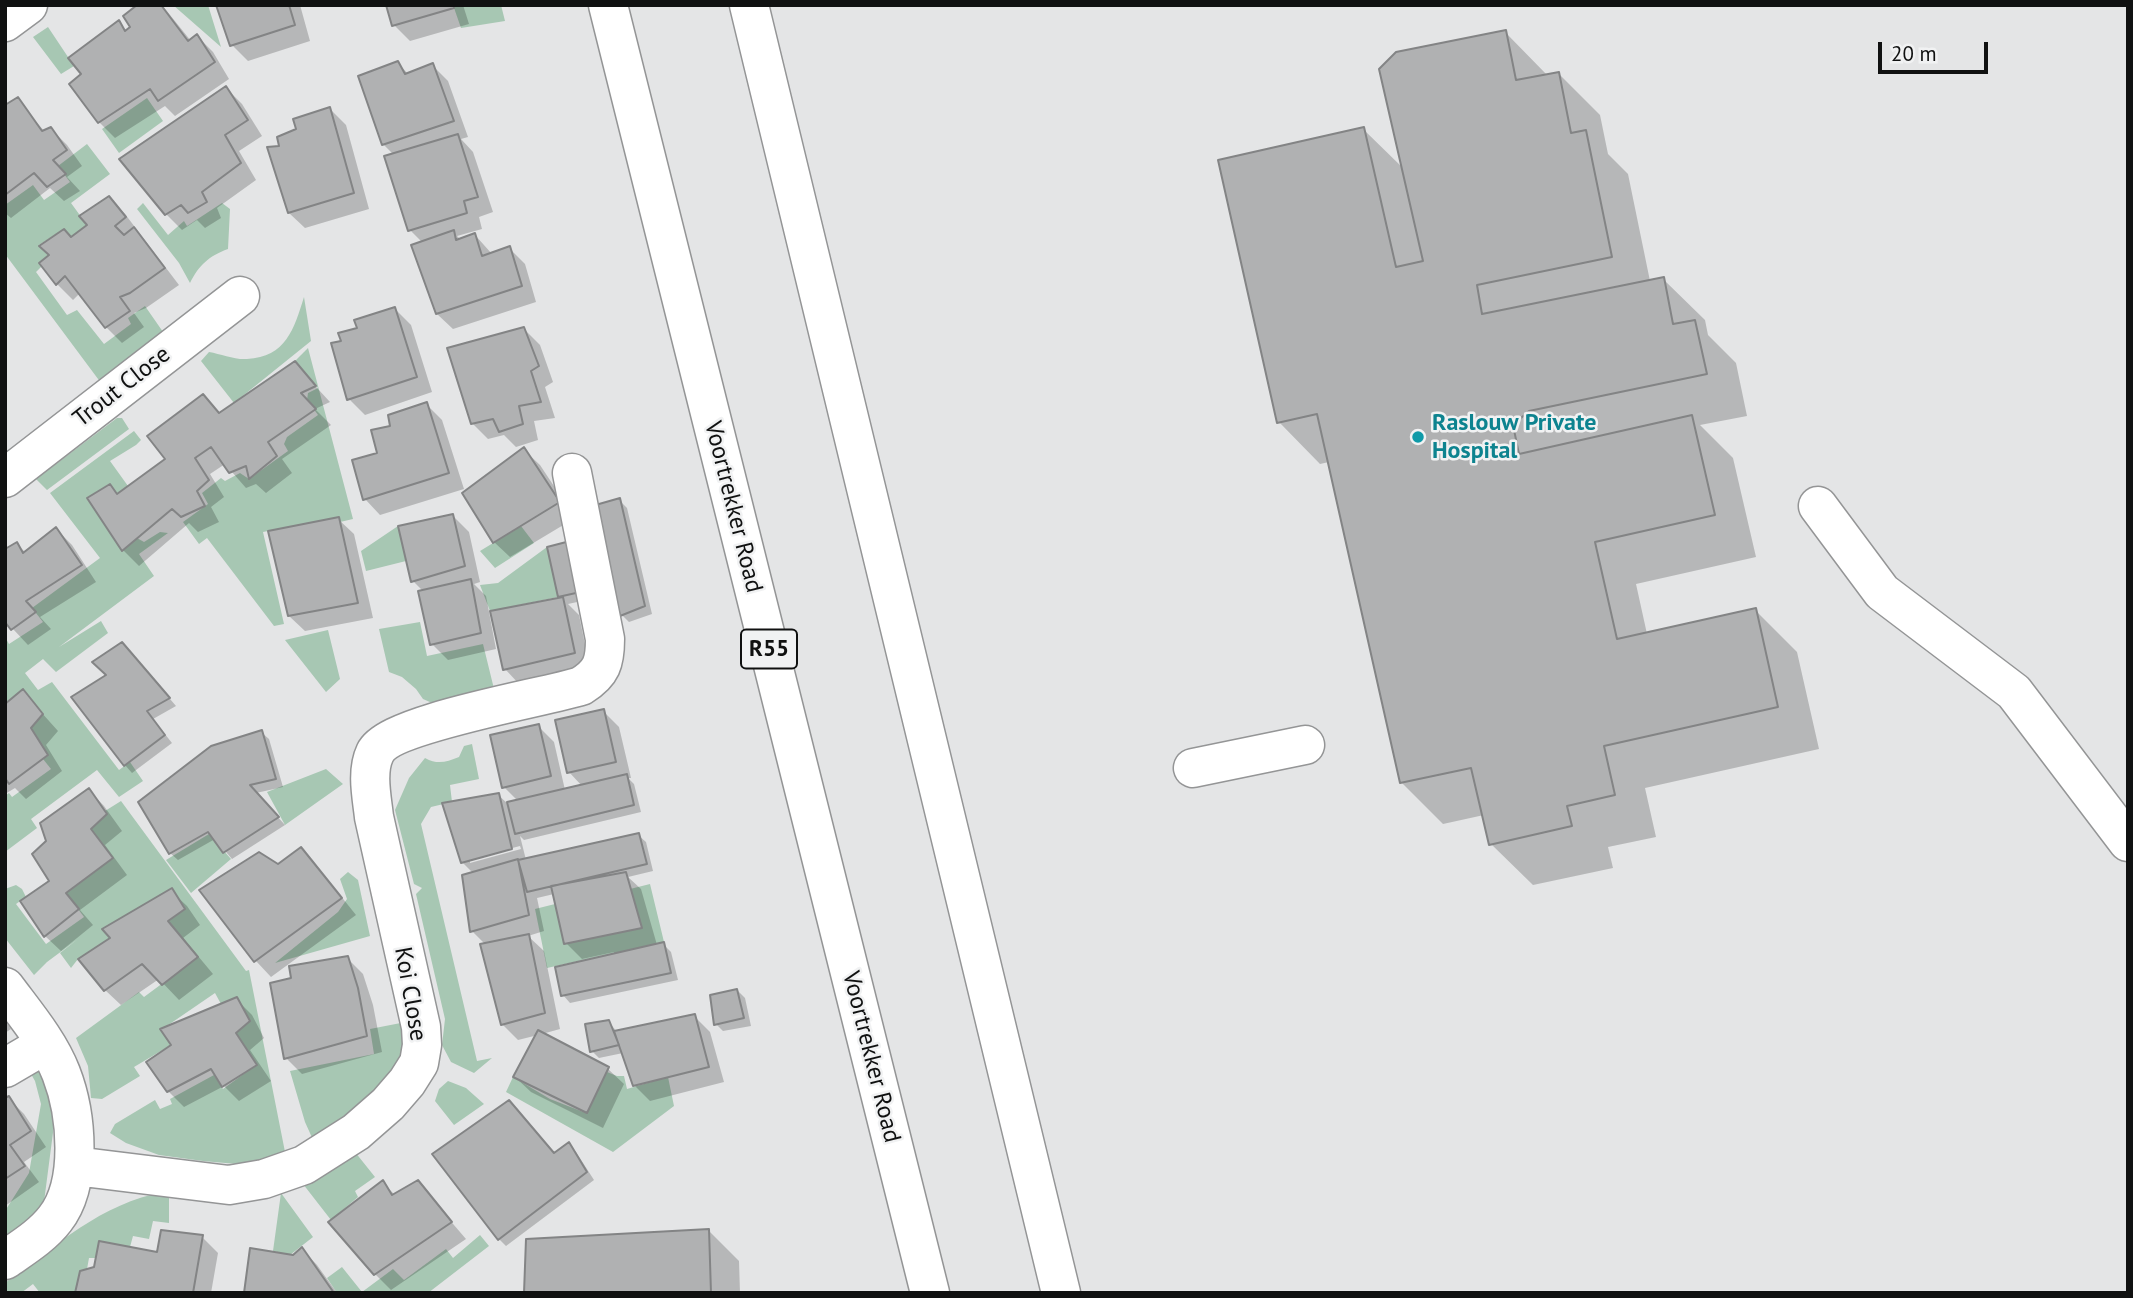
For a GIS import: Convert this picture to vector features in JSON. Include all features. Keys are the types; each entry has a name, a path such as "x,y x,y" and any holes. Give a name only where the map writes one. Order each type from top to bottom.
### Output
{"main road":[{"path":"5,22 27,5"},
{"name":"Voortrekker Road","path":"608,5 930,1293"},
{"path":"749,5 1060,1293"},
{"name":"Trout Close","path":"5,478 240,296"},
{"name":"Koi Close","path":"75,1166 229,1185 264,1179 304,1165 356,1132 388,1104 407,1082 419,1063 421,1027 374,817 371,783 376,751 385,742 416,727 581,686 600,670 605,657 605,639 572,473"},
{"path":"1818,506 1882,592 2014,692 2128,842"},
{"path":"1193,768 1305,745"},
{"path":"5,987 46,1044 61,1072 68,1096 75,1166 67,1197 57,1218 44,1232 5,1260"},
{"path":"5,1068 46,1044"}],"green space":[{"path":"173,5 208,5 221,47"},
{"path":"453,5 501,5 505,21 461,28"},
{"path":"48,27 74,66 61,74 33,37"},
{"path":"147,98 163,121 119,153 102,129"},
{"path":"87,144 110,174 71,203 87,225 71,237 64,229 39,245 49,255 40,262 42,266 36,272 67,315 77,310 104,344 131,324 128,318 145,306 170,342 104,387 5,254 5,205 33,185 44,200 70,182 58,166"},
{"path":"143,203 168,235 184,221 187,226 222,203 230,209 228,249 205,262 190,283 179,263 137,209"},
{"path":"304,297 311,341 234,403 201,361 209,352 242,359 271,353 280,347 292,330"},
{"path":"308,348 353,519 340,522 339,517 263,532 284,624 274,626 207,538 199,544 183,522 208,504 202,493 221,478 225,481 240,473 249,479 288,451 284,444 287,437 318,415 307,400 308,393 318,388 295,361"},
{"path":"117,418 122,418 129,429 47,490 36,479"},
{"path":"134,431 141,440 110,461 128,486 117,494 109,484 87,498 122,551 137,538 144,542 160,532 168,533 139,554 154,576 59,647 101,621 108,633 56,672 43,659 25,673 38,690 52,682 119,770 130,762 143,781 119,797 97,770 31,819 37,828 5,852 5,796 9,793 12,797 51,769 43,759 31,728 43,713 23,690 5,703 5,637 9,644 43,622 32,608 100,558 50,493"},
{"path":"398,526 406,561 366,571 361,551"},
{"path":"521,526 534,543 495,568 480,551"},
{"path":"547,547 558,597 490,611 480,585 498,583"},
{"path":"420,622 427,656 483,644 495,693 439,706 423,699 402,677 389,672 379,629"},
{"path":"328,630 340,679 326,692 285,640"},
{"path":"472,744 479,779 450,785 452,802 431,807 421,824 477,1061 492,1058 474,1073 451,1062 442,1045 445,1019 416,894 422,888 414,884 395,810 409,778 425,758 438,762 450,760 459,757 464,746"},
{"path":"326,769 343,784 285,825 267,792"},
{"path":"121,801 246,971 249,970 286,1157 248,1165 159,1155 126,1143 110,1133 115,1124 155,1100 160,1109 172,1104 170,1099 214,1075 223,1089 256,1065 236,1033 249,1021 236,997 221,1004 215,993 161,1030 171,1045 134,1067 140,1076 102,1099 91,1098 88,1066 76,1038 139,992 144,997 198,957 168,921 185,908 172,889 103,929 110,938 78,959 71,968 60,953 78,939 47,962 34,975 5,938 5,889 16,885 26,897 16,904 46,944 84,917 66,893 113,858 91,829 107,814 105,811"},
{"path":"209,834 231,859 191,893 166,860"},
{"path":"348,872 358,880 370,936 275,963 338,912 347,899 340,879"},
{"path":"650,884 664,942 547,968 535,909 555,904 565,944 630,889"},
{"path":"411,1021 402,1072 314,1142 305,1122 290,1071 374,1054 370,1029"},
{"path":"44,1068 58,1094 44,1202 19,1230 5,1241 5,1211 29,1173 41,1104 31,1074"},
{"path":"607,1072 624,1076 627,1089 668,1077 674,1106 613,1152 506,1092 513,1077 550,1099 586,1113"},
{"path":"448,1081 466,1088 484,1104 454,1125 435,1101 439,1089"},
{"path":"355,1152 375,1177 355,1191 358,1197 331,1220 303,1184"},
{"path":"164,1192 169,1195 169,1223 153,1221 149,1239 133,1236 130,1247 99,1241 96,1258 89,1258 87,1269 82,1271 75,1293 40,1293 33,1284 21,1293 5,1293 5,1283 80,1228 120,1206"},
{"path":"281,1193 313,1237 290,1255 273,1251"},
{"path":"480,1235 489,1246 428,1293 337,1293 327,1278 342,1267 362,1292 393,1269 404,1280 446,1249 453,1258"}],"building":[{"path":"137,5 161,5 188,41 197,34 215,62 158,101 150,89 98,123 69,84 81,74 68,58 119,20 125,31 130,27 123,16"},
{"path":"216,5 289,5 295,25 230,46"},
{"path":"386,5 453,5 454,8 392,26"},
{"name":"Raslouw Private Hospital","path":"1506,30 1516,80 1559,72 1571,133 1586,130 1612,257 1477,285 1482,314 1664,277 1673,324 1695,320 1707,374 1529,411 1513,425 1519,454 1692,415 1715,515 1595,542 1617,639 1756,608 1778,707 1604,746 1615,795 1567,806 1572,826 1489,845 1471,768 1400,783 1317,414 1277,423 1218,160 1364,127 1396,267 1423,261 1379,69 1396,52"},
{"path":"398,61 405,74 433,63 454,121 382,145 358,76"},
{"path":"226,86 248,120 225,135 241,163 202,192 207,202 188,213 181,205 165,215 119,159"},
{"path":"18,97 42,131 51,127 67,150 53,160 66,174 47,187 34,173 5,195 5,105"},
{"path":"330,107 354,193 288,213 267,147 279,146 277,137 296,129 293,119"},
{"path":"458,134 478,197 464,201 467,213 408,231 384,156"},
{"path":"109,196 126,217 115,226 124,235 134,227 165,268 120,297 130,311 105,328 65,276 56,285 39,263 49,255 39,246 64,229 71,237 87,225 79,216"},
{"path":"454,230 456,240 475,233 482,256 510,246 522,286 436,314 411,245"},
{"path":"395,307 417,377 347,400 331,343 341,341 338,333 357,328 354,320"},
{"path":"524,327 539,366 531,371 541,402 519,406 523,424 499,432 493,419 471,424 447,348"},
{"path":"295,361 316,386 301,393 316,409 268,442 277,456 249,479 246,466 229,473 211,447 195,458 209,480 197,491 205,506 181,517 172,509 122,551 87,498 110,484 117,494 165,459 147,436 203,394 219,413"},
{"path":"427,402 449,473 363,500 352,460 377,453 371,430 390,426 388,415"},
{"path":"524,447 560,502 493,543 462,493"},
{"path":"620,498 645,606 620,616 592,506"},
{"path":"453,514 465,566 411,582 398,526"},
{"path":"339,517 358,603 288,616 268,531"},
{"path":"56,527 82,565 26,601 36,612 11,630 5,622 5,549 17,542 23,553"},
{"path":"574,540 585,591 558,597 547,547"},
{"path":"471,579 481,633 430,645 418,591"},
{"path":"563,597 575,653 503,670 490,611"},
{"path":"122,642 170,698 147,711 165,735 124,766 71,697 106,675 92,662"},
{"path":"23,689 43,714 31,728 48,755 9,784 5,778 5,704"},
{"path":"604,709 616,762 567,773 555,720"},
{"path":"539,724 551,776 502,788 490,735"},
{"path":"262,730 276,779 250,785 279,817 223,853 208,832 169,854 138,802 211,746"},
{"path":"627,774 634,805 515,834 507,802"},
{"path":"89,788 107,814 91,829 113,858 66,893 79,909 44,937 20,901 49,881 32,854 46,841 40,823"},
{"path":"499,793 512,849 461,863 442,803"},
{"path":"639,833 647,864 527,892 518,860"},
{"path":"301,847 342,898 254,962 199,890 259,852 278,864"},
{"path":"518,859 529,915 470,932 462,875"},
{"path":"626,872 642,928 564,944 551,886"},
{"path":"172,888 185,909 168,921 198,957 162,985 142,964 104,991 78,959 110,938 102,929"},
{"path":"529,934 545,1013 501,1025 480,944"},
{"path":"664,942 671,973 561,996 555,967"},
{"path":"348,956 358,988 367,1036 284,1059 270,983 291,978 289,966"},
{"path":"737,989 744,1018 714,1025 710,995"},
{"path":"237,997 250,1021 236,1033 257,1065 222,1087 211,1069 167,1092 146,1062 171,1045 160,1029"},
{"path":"695,1014 709,1067 633,1086 614,1031"},
{"path":"609,1020 619,1045 590,1052 585,1024"},
{"path":"538,1030 609,1067 587,1113 513,1077"},
{"path":"9,1096 31,1131 10,1145 25,1166 5,1179 5,1098"},
{"path":"509,1100 554,1153 569,1142 587,1172 498,1240 432,1154"},
{"path":"383,1180 392,1195 418,1180 452,1222 374,1275 328,1222"},
{"path":"709,1229 711,1293 524,1293 526,1239"},
{"path":"161,1230 203,1235 193,1293 75,1293 80,1271 94,1267 99,1241 157,1252"},
{"path":"302,1247 334,1293 244,1293 250,1248 293,1255"}],"place":[{"name":"Raslouw Private Hospital","path":"1418,437"}]}
